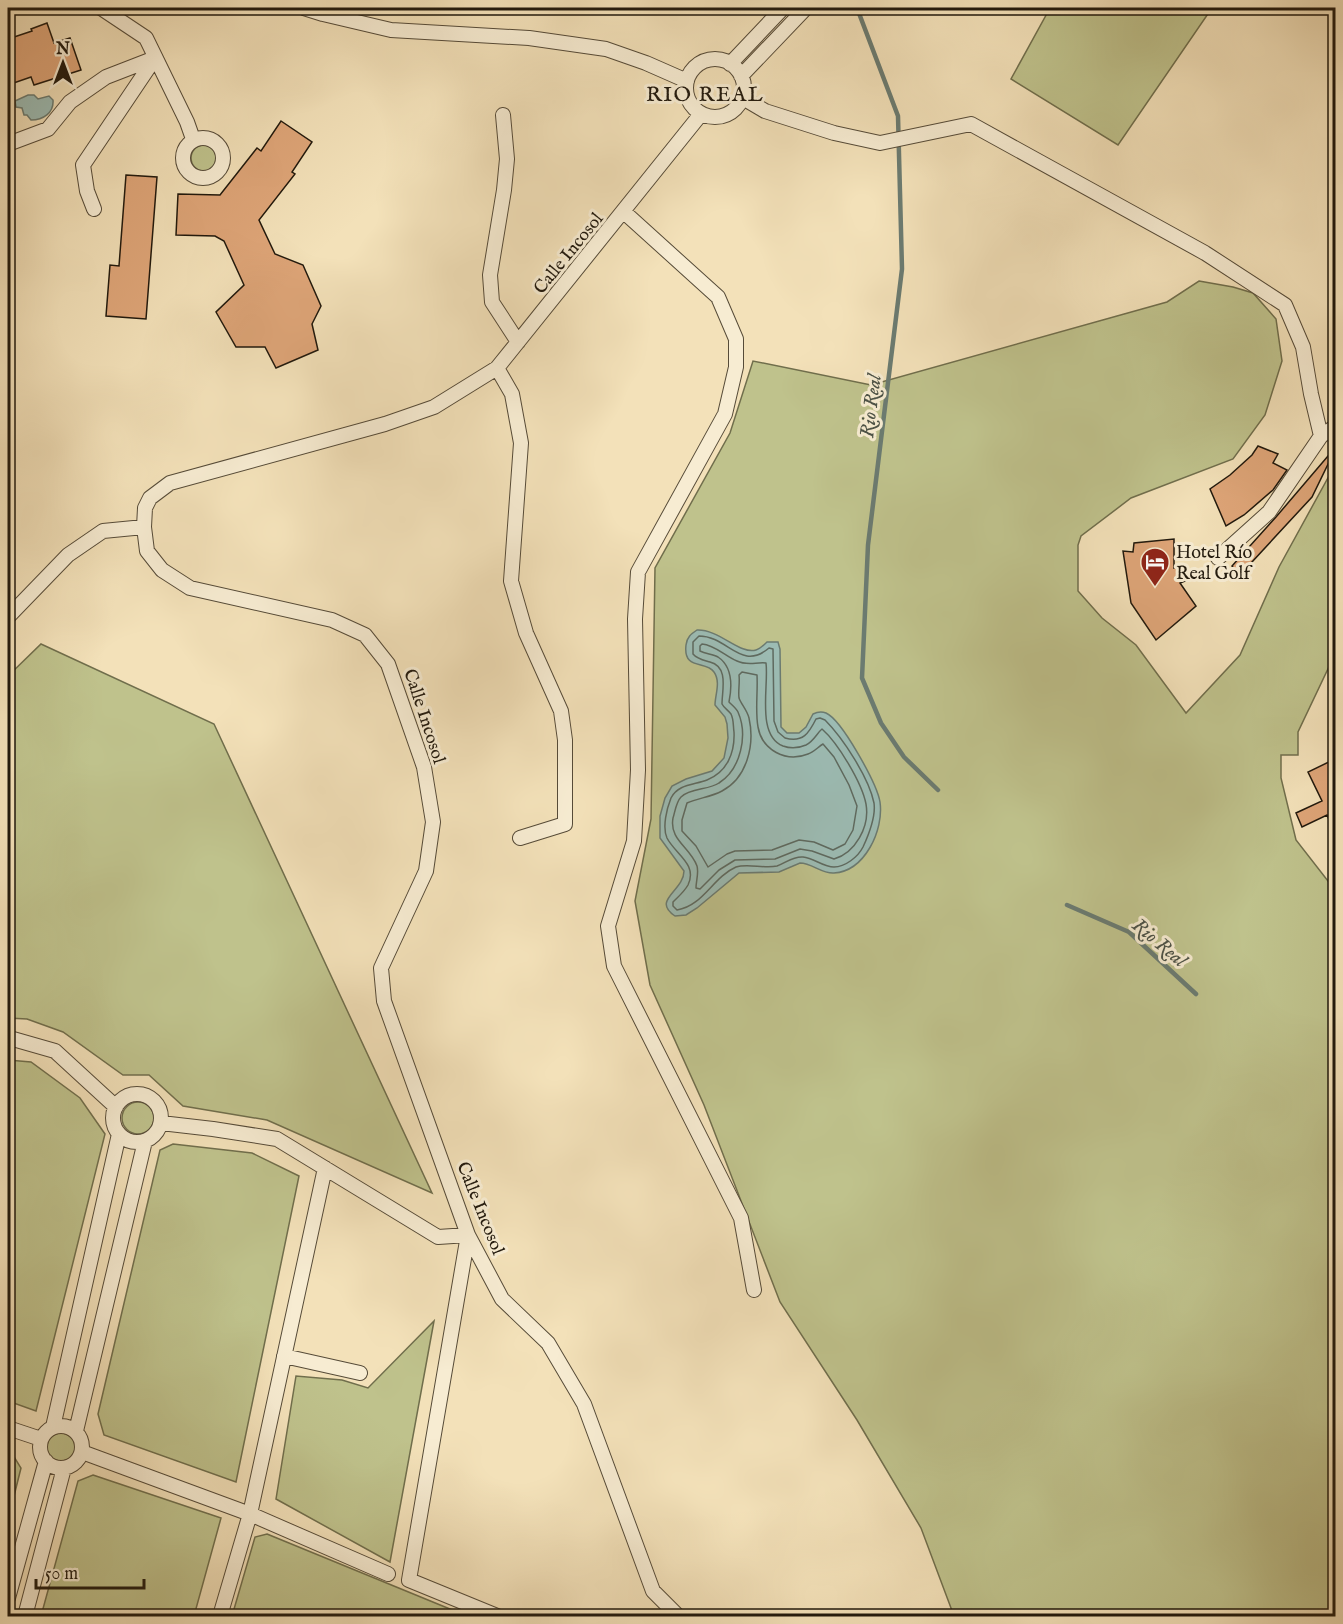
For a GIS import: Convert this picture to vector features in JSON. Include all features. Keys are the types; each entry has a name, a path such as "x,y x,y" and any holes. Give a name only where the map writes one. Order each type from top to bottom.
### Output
{"street":[{"path":"101,8 146,38 193,139"},
{"path":"304,8 391,30 529,38 606,49 687,81"},
{"path":"730,64 783,8"},
{"path":"741,76 806,8"},
{"path":"8,144 48,129 70,102 106,77 155,58"},
{"path":"94,209 87,191 83,165 155,58"},
{"path":"709,60 720,60 730,64 741,76 744,87 742,98 733,112 717,118 701,114 691,106 686,94 687,81 691,72 699,64 709,60"},
{"path":"742,98 765,111 834,133 880,143 972,124 1205,253 1285,305 1303,346 1321,436"},
{"name":"Calle Incosol","path":"678,1617 653,1591 584,1404 548,1343 502,1299 468,1235 384,1001 381,968 426,871 433,822 424,767 388,664 365,635 332,620 190,588 162,570 147,551 144,526 145,508 150,498 170,483 385,424 434,407 497,368 701,114"},
{"path":"503,115 507,159 490,275 492,302 518,342"},
{"path":"624,212 718,297 735,339 736,367 725,414 638,572 635,619 638,770 634,841 608,926 614,966 741,1218 754,1290"},
{"path":"497,368 512,394 521,443 511,581 526,633 561,711 565,740 565,824 520,838"},
{"path":"1218,558 1269,512 1321,436 1335,426"},
{"path":"8,617 68,555 104,531 144,526"},
{"path":"8,1039 55,1051 116,1107"},
{"path":"142,1094 155,1101 162,1115 161,1123 156,1134 145,1141 130,1141 119,1134 113,1121 116,1107 127,1096 142,1094"},
{"path":"161,1123 277,1139 438,1237 468,1235 409,1580 496,1617"},
{"path":"53,1427 65,1425 76,1431 82,1441 82,1452 75,1463 64,1468 57,1468 46,1461 40,1450 41,1439 53,1427 119,1134"},
{"path":"76,1431 145,1141"},
{"path":"220,1617 250,1514 325,1168"},
{"path":"284,1356 360,1373"},
{"path":"8,1428 41,1439"},
{"path":"82,1452 250,1514 388,1574"},
{"path":"8,1598 46,1461"},
{"path":"25,1617 64,1468"}],"green space":[{"path":"1050,8 1212,8 1118,145 1011,79"},
{"path":"204,145 213,149 217,158 213,167 204,171 195,167 191,158 195,149"},
{"path":"1199,281 1253,293 1276,319 1282,361 1265,415 1233,459 1131,498 1081,536 1078,545 1078,591 1102,618 1136,645 1186,713 1240,655 1279,567 1335,465 1335,654 1298,732 1298,755 1281,755 1281,778 1296,840 1335,890 1335,1616 954,1616 921,1528 857,1420 780,1302 704,1105 650,985 635,901 651,819 655,568 730,433 753,361 871,385 1167,302"},
{"path":"41,644 214,724 432,1193 267,1120 183,1106 149,1075 123,1075 63,1032 27,1019 8,1018 8,676"},
{"path":"8,1060 31,1062 80,1098 105,1134 36,1411 8,1401"},
{"path":"138,1102 149,1107 154,1118 149,1129 138,1134 127,1129 122,1118 127,1107"},
{"path":"173,1144 252,1153 299,1176 236,1482 104,1435 98,1414 160,1150"},
{"path":"434,1321 390,1562 276,1499 296,1376 342,1380 368,1388"},
{"path":"61,1433 71,1437 75,1447 71,1457 61,1461 51,1457 47,1447 51,1437"},
{"path":"8,1453 13,1455 21,1468 8,1520"},
{"path":"93,1475 221,1518 194,1616 41,1616 78,1481"},
{"path":"267,1534 467,1616 232,1616 255,1537"}],"water":[{"path":"28,95 34,95 38,99 49,96 53,100 50,112 35,120 24,115 22,108 16,107 15,101"},
{"path":"697,630 713,633 750,651 762,647 767,642 778,642 781,727 787,733 799,733 815,713 824,712 833,718 866,768 880,802 880,813 879,825 870,847 855,865 845,871 830,873 800,863 779,872 739,873 697,908 686,915 675,916 668,910 667,900 683,878 684,871 660,838 660,816 665,798 672,786 712,771 724,758 728,738 725,717 715,705 716,676 710,668 691,662 686,653 687,640"}],"building":[{"path":"47,23 54,43 70,38 81,70 34,85 31,77 8,85 8,39"},
{"path":"281,121 312,142 292,172 295,174 259,220 275,254 303,265 321,306 312,324 318,350 276,368 265,347 236,347 216,312 244,285 224,241 215,236 176,235 178,194 220,195 257,148 261,151"},
{"path":"126,175 157,177 146,319 106,316 110,265 119,266"},
{"path":"1258,446 1278,454 1273,463 1287,470 1273,490 1244,515 1226,526 1210,489 1230,475 1252,455"},
{"path":"1328,456 1331,458 1312,497 1239,576 1232,566"},
{"path":"1174,539 1174,568 1184,566 1190,579 1180,583 1196,606 1156,640 1131,603 1123,551 1133,552 1134,543"},
{"path":"1335,759 1335,833 1327,815 1302,827 1296,813 1322,801 1308,772"}],"waterway":[{"name":"Rio Real","path":"857,8 898,116 902,269 868,545 862,678 881,723 904,757 938,790"},
{"name":"Rio Real","path":"1067,905 1129,932 1196,994"}],"place":[{"name":"Hotel Río Real Golf","path":"1155,588"}],"district":[{"name":"RIO REAL","path":"705,94"}]}
